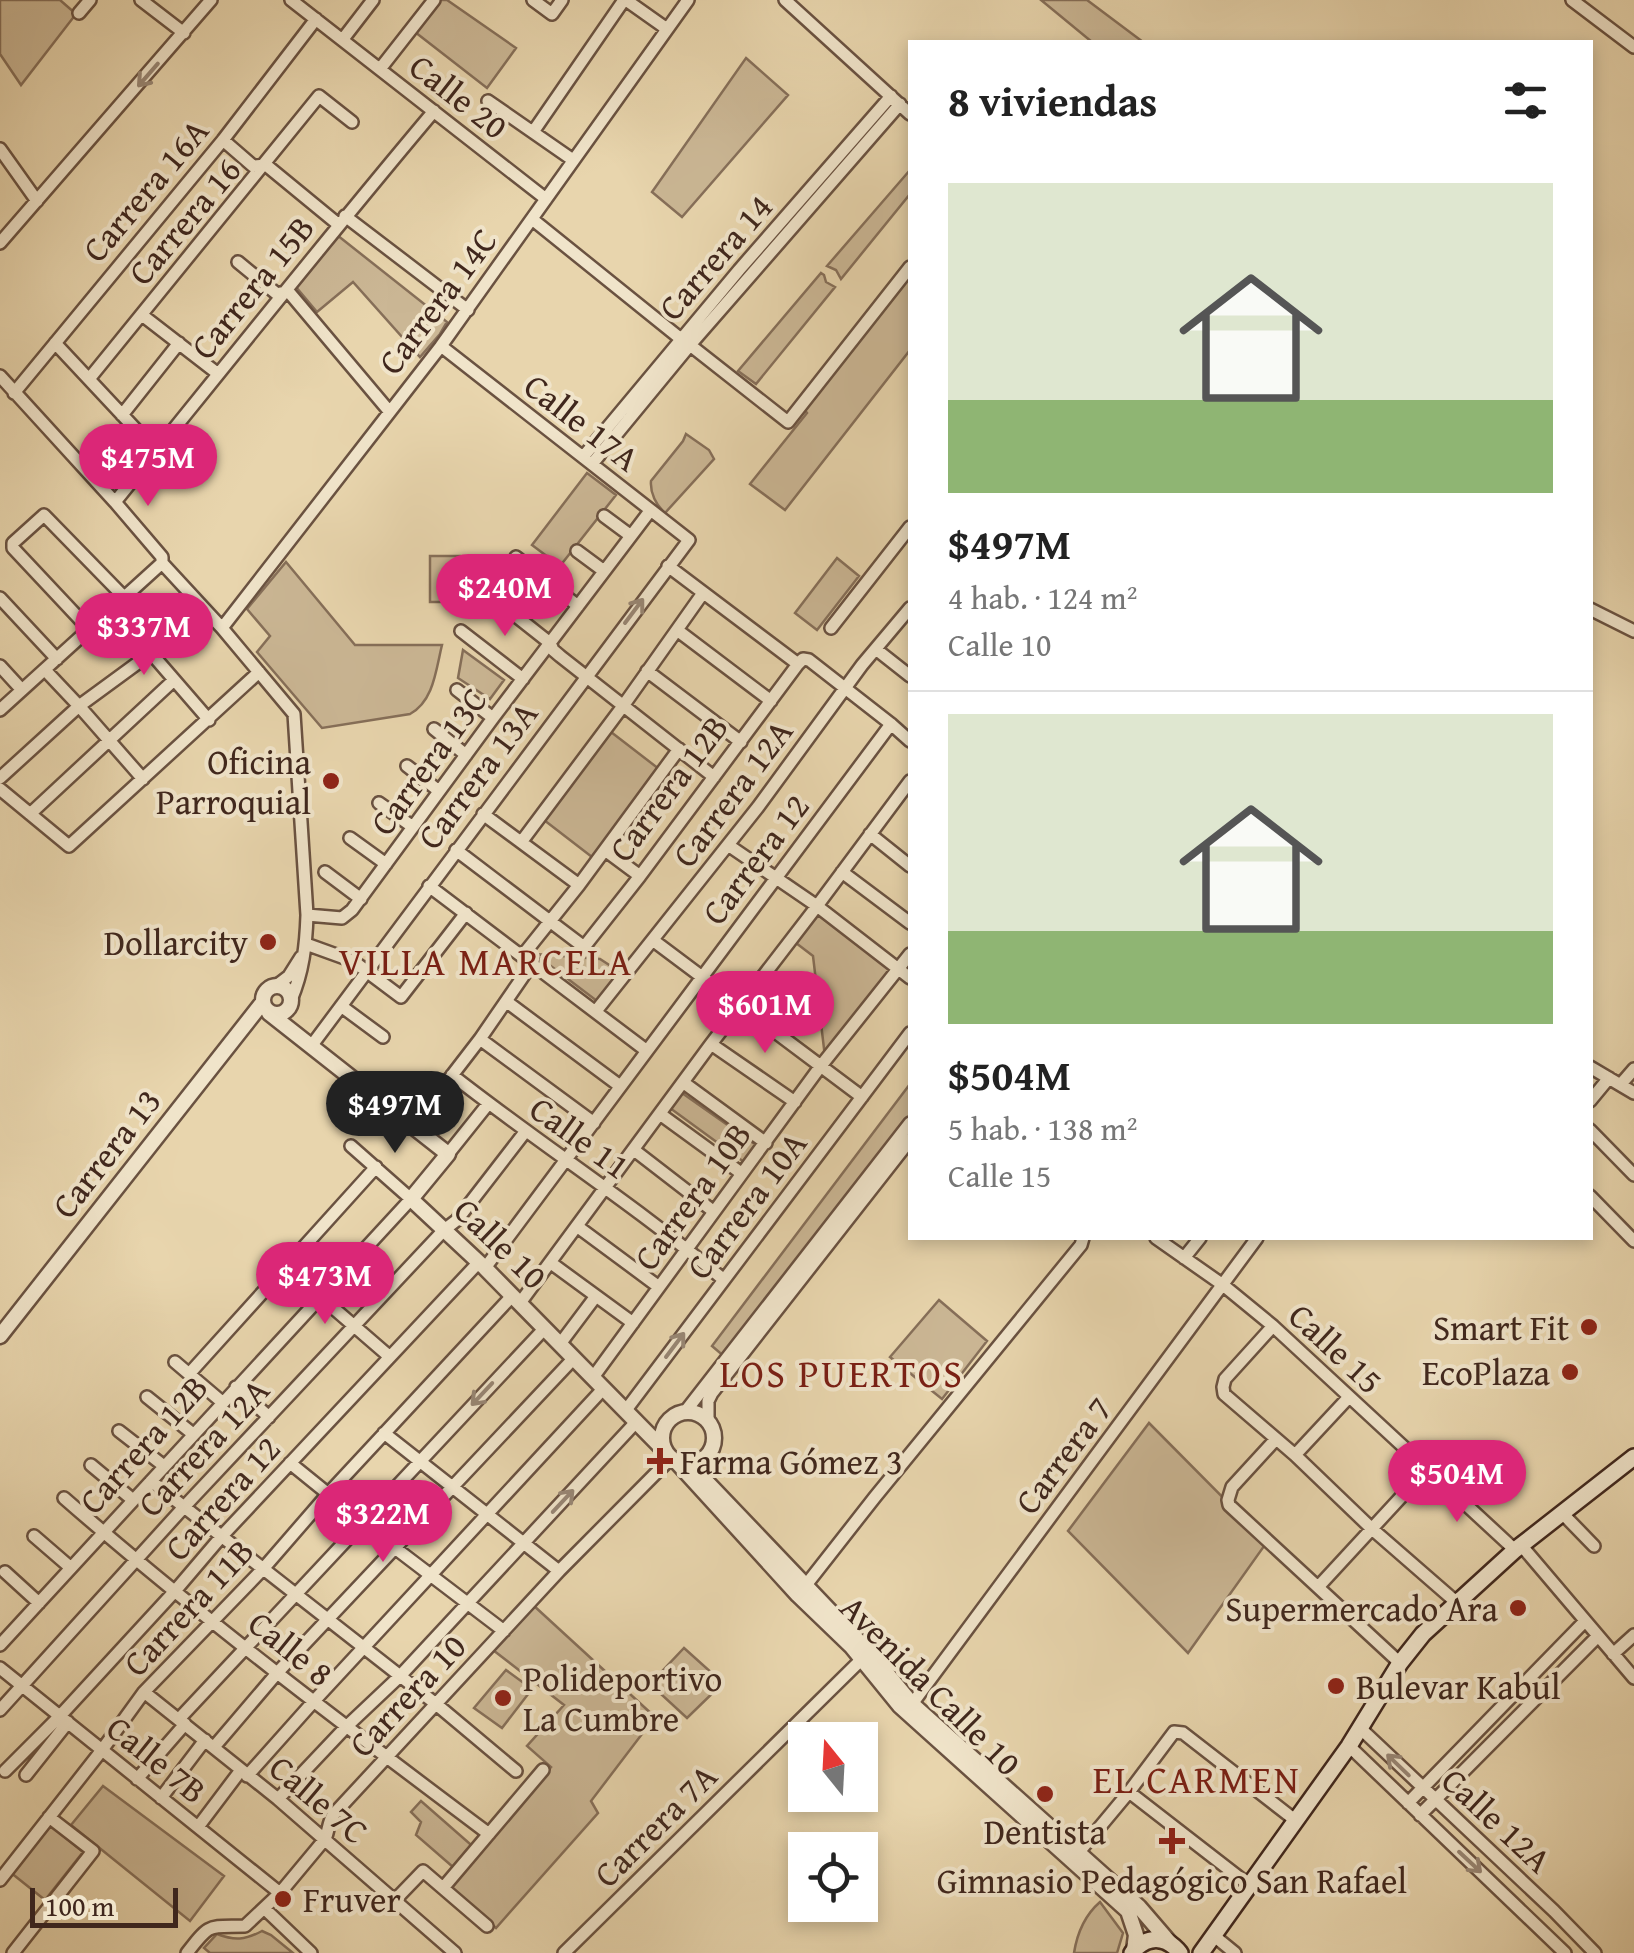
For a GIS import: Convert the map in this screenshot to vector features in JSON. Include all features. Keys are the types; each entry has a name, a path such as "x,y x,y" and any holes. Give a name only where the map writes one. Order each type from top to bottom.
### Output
{"main road":[{"path":"1207,1947 1423,1634 1518,1547 1634,1456"},
{"path":"1133,1952 1148,1940 1162,1940 1175,1948"}],"street":[{"path":"79,13 90,0"},
{"path":"141,0 184,33"},
{"path":"0,243 211,0"},
{"path":"343,40 373,0"},
{"path":"380,69 434,0"},
{"path":"533,0 552,14 562,0"},
{"path":"533,132 625,0 667,29"},
{"name":"Carrera 14C","path":"222,628 442,346 688,0"},
{"path":"785,0 900,105"},
{"path":"1572,0 1634,47"},
{"name":"Calle 20","path":"300,3 546,198"},
{"name":"Carrera 16A","path":"14,393 223,140 316,19"},
{"name":"Carrera 16","path":"89,379 319,96 352,122"},
{"path":"488,101 573,160"},
{"name":"Carrera 14","path":"587,460 685,342 900,105"},
{"name":"Carrera 15B","path":"115,502 434,110"},
{"path":"223,140 252,166 266,164 468,310"},
{"path":"0,149 36,201"},
{"path":"532,219 788,422 908,270"},
{"path":"238,262 277,294 288,291 388,411"},
{"path":"142,315 217,373"},
{"path":"122,415 179,343"},
{"path":"55,344 156,451"},
{"name":"Calle 17A","path":"442,346 689,540"},
{"path":"0,376 115,502 294,714 306,947 300,980 284,1013 264,1008 265,993 289,976 306,947"},
{"name":"Carrera 13C","path":"361,899 650,511"},
{"path":"89,630 14,548 13,542 46,516 124,597"},
{"path":"604,516 631,536"},
{"path":"831,628 908,530"},
{"name":"Carrera 13A","path":"308,1042 341,1006 689,540"},
{"path":"577,551 604,571"},
{"path":"516,558 578,606"},
{"path":"0,710 162,562"},
{"path":"668,566 798,664 808,660 908,740"},
{"path":"522,842 703,593"},
{"path":"488,594 714,776"},
{"path":"0,598 57,659"},
{"path":"112,608 209,720"},
{"path":"1593,610 1634,631"},
{"name":"Carrera 12A","path":"596,1011 728,845 845,688 908,614"},
{"path":"677,630 771,701"},
{"path":"461,631 523,679"},
{"path":"877,650 908,674"},
{"path":"0,778 79,706 150,654"},
{"name":"Carrera 12B","path":"550,921 584,947 798,664"},
{"path":"0,666 22,690"},
{"path":"44,670 143,779"},
{"path":"647,671 741,742"},
{"path":"0,790 69,846 259,672"},
{"path":"30,814 174,680"},
{"path":"456,690 493,718"},
{"name":"Carrera 12","path":"26,1776 63,1720 221,1537 482,1265 566,1161 891,724"},
{"path":"434,729 466,755"},
{"path":"413,1126 507,1002 550,921 678,749"},
{"path":"407,766 439,791"},
{"name":"Carrera 11B","path":"0,1880 144,1692 263,1569 384,1433 551,1263 908,783"},
{"path":"897,798 908,806"},
{"path":"380,803 413,828"},
{"path":"483,814 579,885"},
{"path":"870,834 908,864"},
{"path":"350,838 386,864"},
{"path":"728,845 817,906 908,977"},
{"path":"456,850 550,921"},
{"path":"605,850 640,876"},
{"path":"306,914 342,918 361,899 325,872"},
{"path":"842,872 908,922"},
{"path":"429,886 647,1050"},
{"path":"306,947 333,952 402,997 466,913"},
{"path":"654,940 862,1098"},
{"name":"Carrera 10B","path":"198,1827 488,1514 599,1382 633,1323 741,1173 908,957"},
{"path":"276,986 286,990 291,1002"},
{"name":"Calle 10","path":"291,1002 294,1022 308,1042"},
{"path":"507,1002 620,1086"},
{"path":"341,1006 383,1037"},
{"name":"Calle 10","path":"264,1008 448,1154"},
{"name":"Carrera 13","path":"0,1336 264,1008"},
{"name":"Carrera 10A","path":"278,1799 524,1543 632,1416 724,1280 908,1036"},
{"path":"480,1039 594,1123"},
{"path":"711,1044 794,1102"},
{"path":"1593,1069 1634,1092"},
{"path":"1593,1099 1634,1069"},
{"name":"Calle 11","path":"452,1075 688,1249 724,1280"},
{"path":"684,1084 766,1143"},
{"name":"Carrera 12B","path":"1,1642 411,1198 488,1104"},
{"path":"660,1114 741,1173"},
{"path":"708,1421 694,1413 677,1414 665,1426 662,1443 670,1457 690,1464 710,1452 714,1436 708,1421 708,1401 712,1393 908,1126"},
{"name":"Carrera 12A","path":"0,1710 184,1507 457,1220 525,1132"},
{"path":"1593,1133 1634,1174"},
{"path":"685,1412 740,1352 908,1142"},
{"name":"Calle 10","path":"351,1146 482,1265 599,1382"},
{"path":"634,1150 713,1212"},
{"path":"189,1374 376,1167"},
{"path":"1593,1199 1632,1239"},
{"path":"1593,1209 1632,1239"},
{"path":"578,1227 659,1287"},
{"path":"806,1585 1083,1240"},
{"name":"Calle 15","path":"1159,1240 1273,1326 1426,1470 1518,1547 1634,1678"},
{"path":"1184,1258 1198,1240"},
{"name":"Carrera 7","path":"912,1704 1256,1240"},
{"path":"551,1263 633,1323"},
{"path":"286,1267 390,1357"},
{"path":"560,1344 596,1296"},
{"path":"1273,1326 1225,1380 1224,1394 1456,1602"},
{"path":"138,1778 245,1646 545,1328"},
{"path":"162,1798 574,1358"},
{"path":"176,1362 222,1402"},
{"name":"Avenida Calle 10","path":"599,1382 798,1595 866,1655 900,1706 1128,1911 1136,1934 1133,1952"},
{"path":"236,1387 269,1417"},
{"path":"147,1397 194,1434"},
{"path":"1295,1455 1350,1397"},
{"path":"632,1416 652,1426 665,1426"},
{"path":"119,1431 164,1466"},
{"path":"384,1433 558,1570"},
{"path":"1276,1440 1232,1487 1229,1505 1400,1663"},
{"name":"Carrera 10","path":"187,1953 211,1927 245,1926 265,1909 325,1839 333,1815 558,1570 670,1457"},
{"name":"Avenida Calle 10","path":"704,1458 704,1479 912,1704 1139,1907 1175,1948"},
{"path":"290,1463 504,1631"},
{"path":"91,1466 133,1500"},
{"path":"1318,1586 1426,1470"},
{"path":"150,1481 516,1770"},
{"name":"Calle 8","path":"64,1498 314,1701 489,1834"},
{"path":"1562,1513 1594,1546"},
{"path":"34,1536 71,1568"},
{"path":"5,1572 39,1603"},
{"path":"1408,1803 1586,1621"},
{"path":"1614,1654 1634,1635"},
{"path":"1420,1816 1598,1636"},
{"name":"Carrera 7A","path":"564,1953 866,1655"},
{"name":"Calle 7B","path":"0,1668 280,1893"},
{"name":"Calle 7C","path":"144,1692 278,1799 455,1953"},
{"name":"Carrera 12","path":"4,1771 63,1720"},
{"name":"Calle 12A","path":"1360,1728 1594,1953"},
{"path":"1078,1852 1172,1733 1178,1732 1183,1732 1295,1820"},
{"name":"Calle 12A","path":"1349,1746 1565,1953"},
{"path":"443,1888 544,1770"},
{"path":"1129,1792 1249,1885"},
{"path":"13,1953 92,1851 50,1817"},
{"path":"396,1899 423,1871 487,1926"},
{"path":"265,1909 312,1953"},
{"path":"1207,1947 1235,1953"}],"shaded area":[{"path":"0,0 60,0 76,14 21,85 0,54"},
{"path":"440,0 447,0 516,48 487,88 415,32"},
{"path":"1041,0 1087,0 1140,40 1090,40"},
{"path":"746,58 788,95 682,217 652,192"},
{"path":"908,172 908,196 841,279 836,270 827,266"},
{"path":"337,235 447,322 420,357 353,282 317,312 296,287"},
{"path":"821,273 835,287 756,384 738,371"},
{"path":"908,278 908,353 785,510 750,484 807,413 804,409"},
{"path":"686,434 709,450 714,459 665,513 654,498 651,481"},
{"path":"587,473 616,495 560,566 532,545"},
{"path":"430,556 460,556 459,602 430,602"},
{"path":"837,558 859,576 817,630 795,613"},
{"path":"286,562 355,645 442,645 433,684 418,708 410,714 322,728 257,652 270,636 247,609"},
{"path":"463,650 504,680 490,699 458,678"},
{"path":"611,732 659,769 592,857 544,820"},
{"path":"817,914 891,970 825,1057 813,956 796,943"},
{"path":"535,954 600,959 620,972 597,1001"},
{"path":"908,1087 908,1118 726,1358 712,1346"},
{"path":"682,1093 756,1145 744,1162 670,1108"},
{"path":"939,1300 987,1341 942,1399 890,1357"},
{"path":"1149,1423 1267,1542 1188,1653 1068,1531"},
{"path":"533,1605 655,1717 591,1801 598,1813 496,1928 442,1882 453,1867 416,1835 421,1822 411,1812 421,1801 478,1851 551,1767 527,1746 564,1705 493,1650"},
{"path":"684,1648 723,1683 687,1718 650,1684"},
{"name":"Polideportivo La Cumbre","path":"506,1670 532,1689 502,1728 474,1708"},
{"path":"103,1786 224,1876 190,1921 71,1825"},
{"path":"49,1824 83,1852 45,1900 10,1872"},
{"path":"1100,1902 1123,1933 1117,1953 1074,1953 1082,1925"},
{"path":"262,1931 293,1953 210,1953 204,1948 217,1934 240,1938"}],"place":[{"name":"Oficina Parroquial","path":"331,781"},
{"name":"Dollarcity","path":"268,942"},
{"name":"Smart Fit","path":"1589,1327"},
{"name":"EcoPlaza","path":"1570,1372"},
{"name":"Farma Gómez 3","path":"660,1461"},
{"name":"Supermercado Ara","path":"1518,1608"},
{"name":"Bulevar Kabul","path":"1336,1686"},
{"name":"Polideportivo La Cumbre","path":"503,1698"},
{"name":"Dentista","path":"1045,1794"},
{"name":"Gimnasio Pedagógico San Rafael","path":"1172,1841"},
{"name":"Fruver","path":"283,1899"}],"district":[{"name":"VILLA MARCELA","path":"486,961"},
{"name":"LOS PUERTOS","path":"842,1373"},
{"name":"EL CARMEN","path":"1197,1779"}]}
